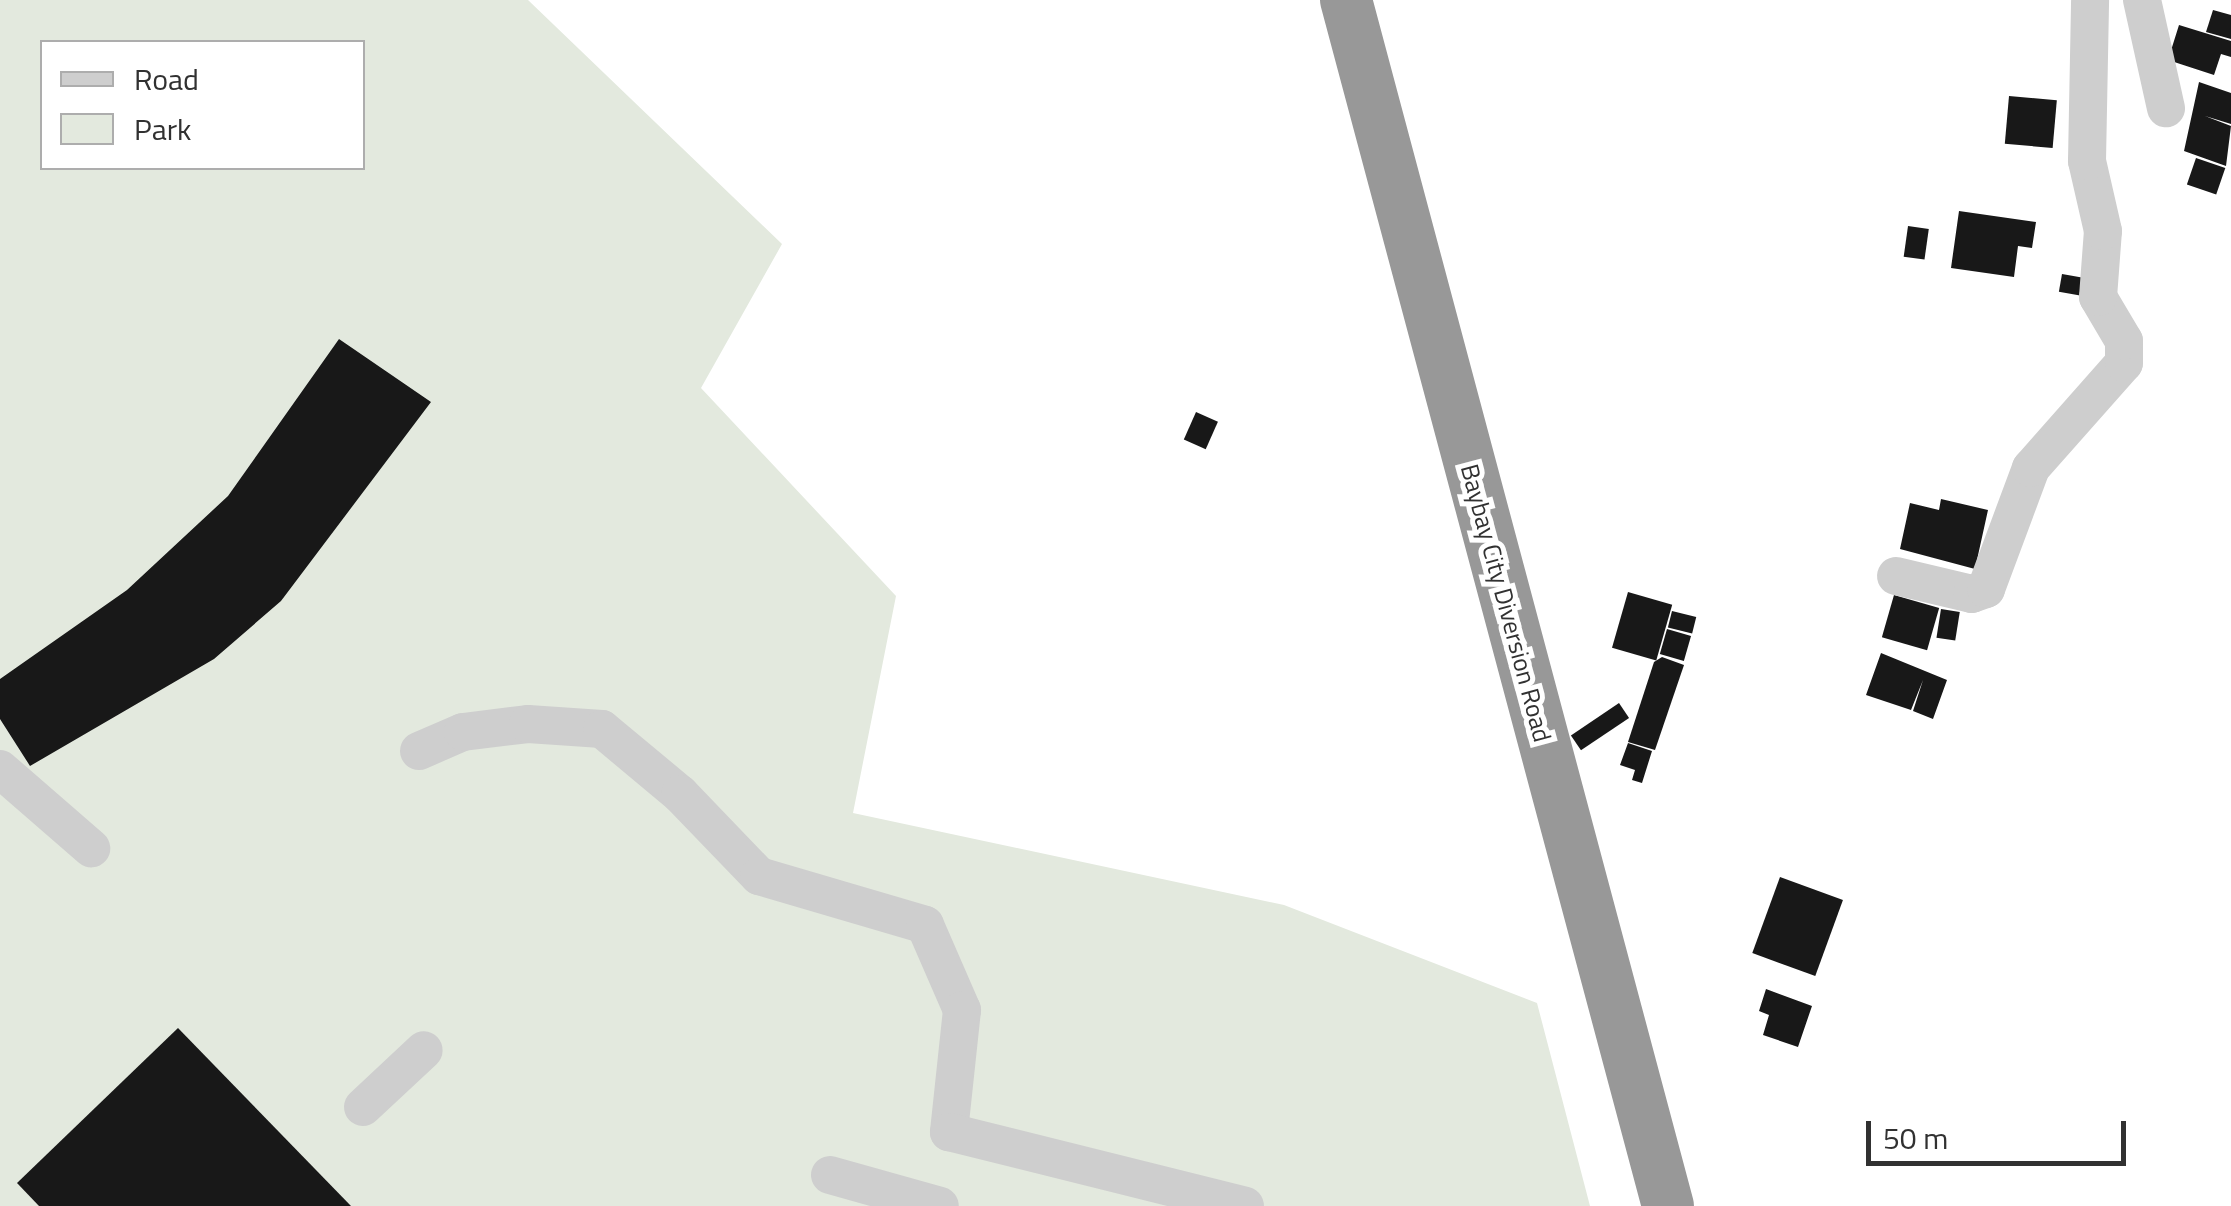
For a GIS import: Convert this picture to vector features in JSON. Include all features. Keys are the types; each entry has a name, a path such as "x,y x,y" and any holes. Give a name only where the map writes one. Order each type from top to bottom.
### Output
{"highway":[{"name":"Baybay City Diversion Road","path":"1346,0 1668,1206"}],"street":[{"path":"1896,576 1972,594 1986,589 1996,578 2027,475 2124,363 2124,341 2098,297 2103,231 2087,161 2090,0"},
{"path":"2142,0 2166,108"},
{"path":"419,752 480,730 528,724 602,730 680,794 759,876 925,925 962,1010 949,1132 1244,1206"},
{"path":"0,769 90,848"},
{"path":"363,1107 424,1050"},
{"path":"830,1176 938,1206"}],"green space":[{"path":"0,0 528,0 782,244 701,388 896,596 853,813 1284,905 1537,1003 1590,1206 0,1206"}],"building":[{"path":"2213,10 2231,15 2231,39 2206,32"},
{"path":"2179,25 2231,41 2231,57 2221,54 2214,75 2168,60"},
{"path":"2199,82 2231,93 2231,124 2205,116 2231,126 2226,166 2184,151"},
{"path":"2009,96 2057,100 2053,148 2005,144"},
{"path":"2196,158 2225,168 2216,195 2187,184"},
{"path":"1959,211 2036,222 2032,248 2018,246 2014,277 1951,268"},
{"path":"1908,226 1929,229 1924,260 1904,257"},
{"path":"2062,274 2085,278 2082,296 2059,292"},
{"path":"339,339 431,402 281,601 214,659 30,766 0,719 0,679 127,590 228,496"},
{"path":"1196,412 1218,422 1206,449 1184,439"},
{"path":"1941,499 1988,510 1975,569 1900,549 1910,503 1939,510"},
{"path":"1628,592 1672,605 1656,660 1612,648"},
{"path":"1894,595 1939,608 1927,650 1882,637"},
{"path":"1941,609 1960,612 1955,641 1936,638"},
{"path":"1672,611 1696,617 1692,634 1668,627"},
{"path":"1667,629 1691,636 1684,661 1660,654"},
{"path":"1881,653 1947,680 1933,719 1913,711 1923,680 1911,710 1866,695"},
{"path":"1662,657 1684,665 1655,750 1628,742 1654,662"},
{"path":"1619,703 1629,718 1581,750 1571,735"},
{"path":"1628,743 1652,751 1642,783 1632,780 1635,770 1620,765"},
{"path":"1780,877 1843,900 1815,976 1752,953"},
{"path":"1766,989 1812,1006 1798,1047 1763,1035 1769,1015 1759,1011"},
{"path":"178,1028 351,1206 39,1206 17,1183"}]}
